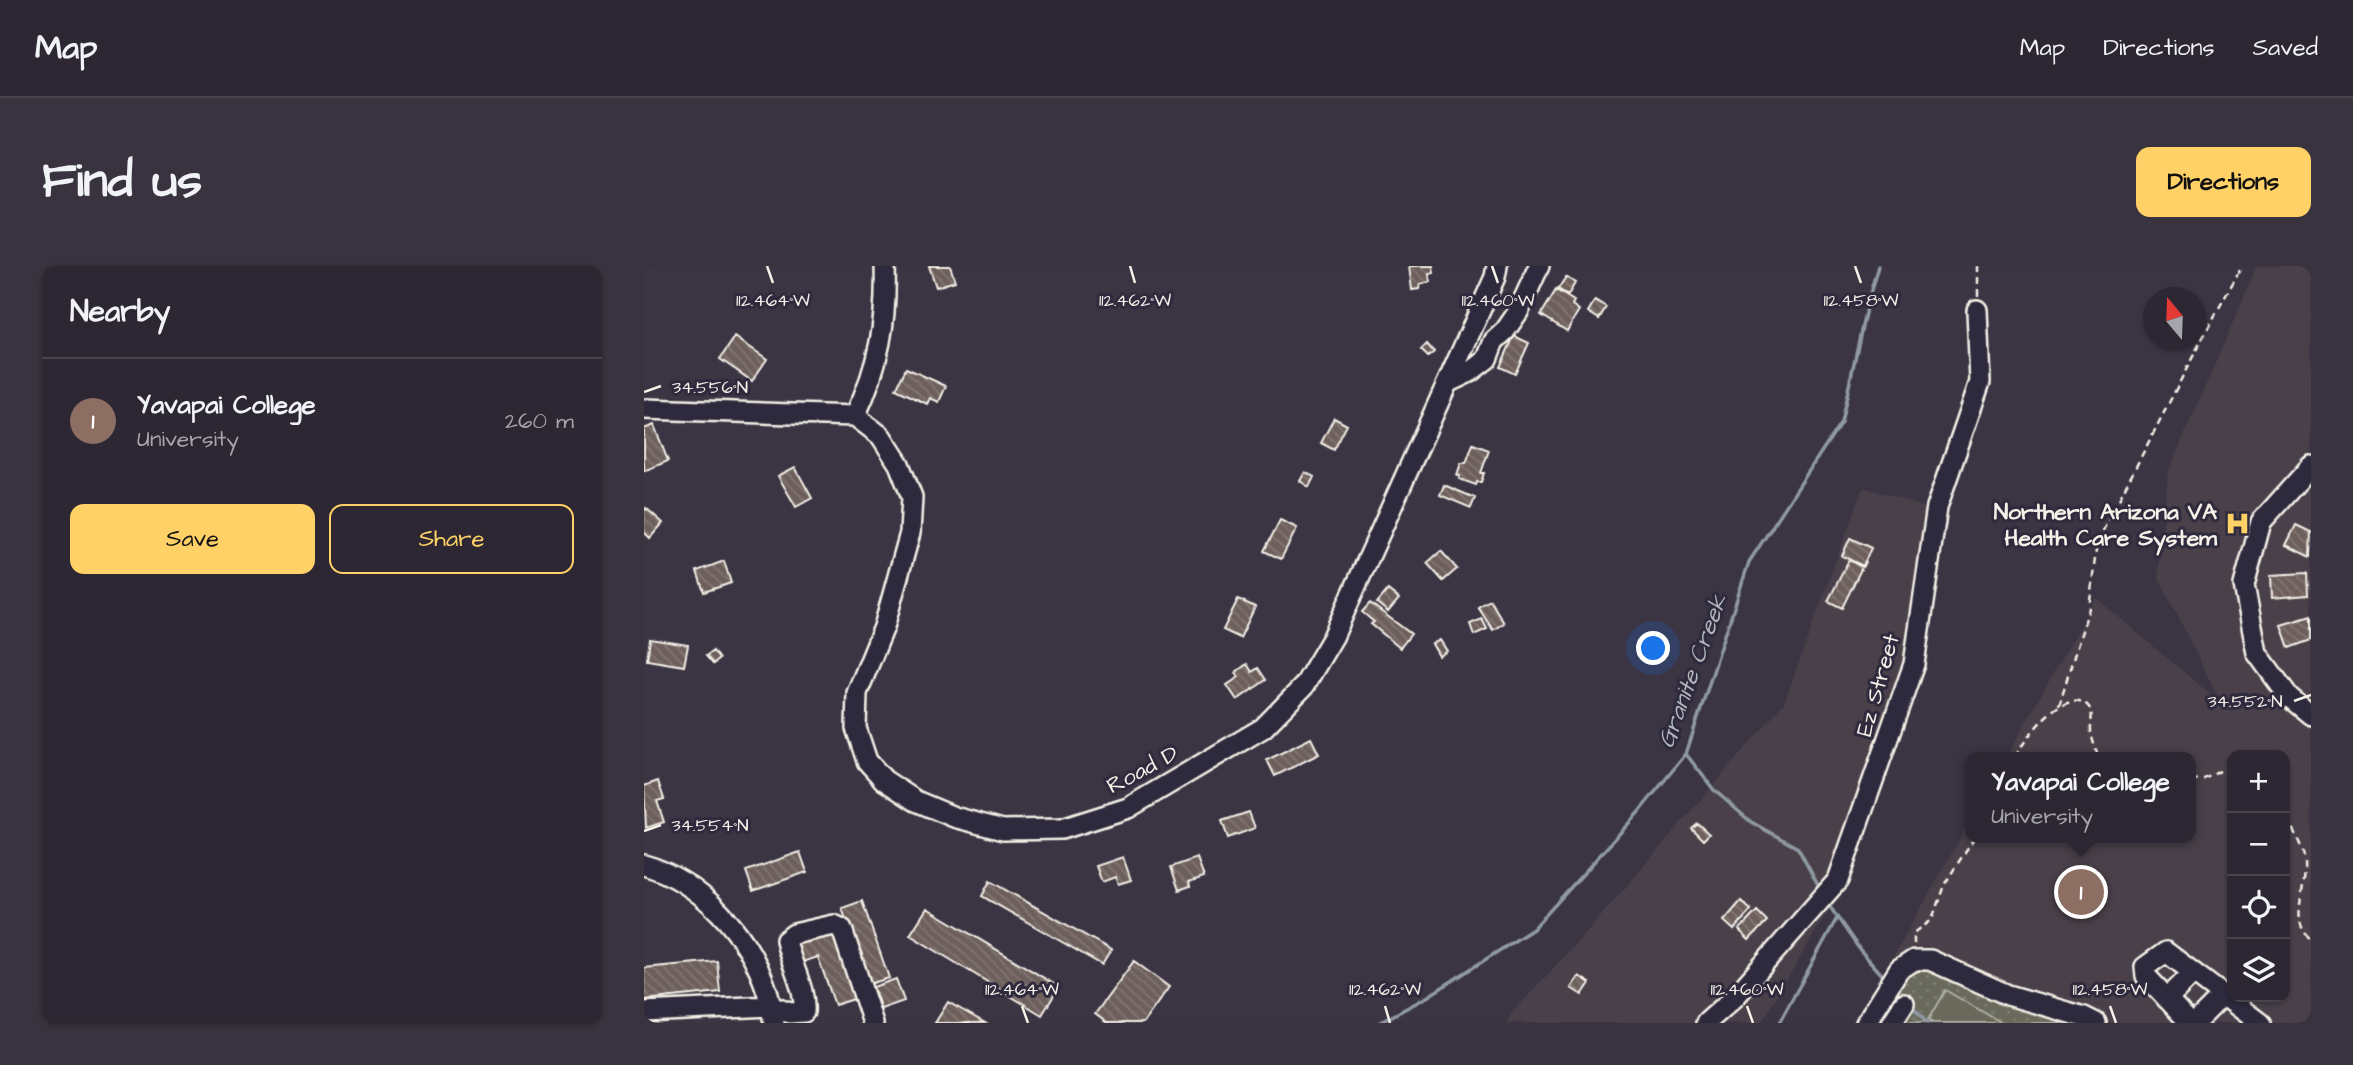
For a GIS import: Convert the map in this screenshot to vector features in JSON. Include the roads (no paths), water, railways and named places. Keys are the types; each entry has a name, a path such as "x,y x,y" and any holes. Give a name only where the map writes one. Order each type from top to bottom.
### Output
{"street":[{"path":"644,409 855,416 880,351 886,299 885,266"},
{"name":"Road D","path":"855,416 881,436 900,464 912,497 910,533 884,627 857,693 856,728 867,761 884,780 916,801 954,817 1003,830 1062,829 1128,808 1263,728 1304,687 1333,637 1449,382 1497,266"},
{"path":"1449,382 1488,359 1494,341 1505,331 1519,309 1539,266"},
{"path":"1475,323 1519,309"},
{"name":"Ez Street","path":"1706,1023 1734,998 1838,880 1914,664 1937,507 1980,382 1977,310"},
{"path":"2311,466 2261,522 2244,585 2258,653 2289,697 2311,715"},
{"path":"644,865 684,884 708,902 730,924 751,956 767,991 772,1015"},
{"path":"644,1012 772,1015 804,1012 805,1001 789,958 786,940 793,934 834,925 842,929 873,1023"},
{"path":"2223,995 2192,1023 2146,976 2145,967 2166,952 2223,995 2254,1021"},
{"path":"1866,1023 1899,970 1914,960 1930,960 2008,995 2096,1023"},
{"path":"2167,999 2193,973"},
{"path":"1892,1023 1904,1004"}],"waterway":[{"name":"Granite Creek","path":"1379,1023 1427,997 1533,929 1638,813 1686,754 1749,562 1841,422 1878,266"},
{"path":"1686,754 1714,790 1751,822 1798,848 1821,891"},
{"path":"1828,904 1860,950 1885,978"},
{"path":"1779,1023 1837,918"},
{"path":"1909,1004 1927,1023"}],"place":[{"name":"Northern Arizona VA Health Care System","path":"2237,524"},
{"name":"Yavapai College","path":"2081,892"}]}
